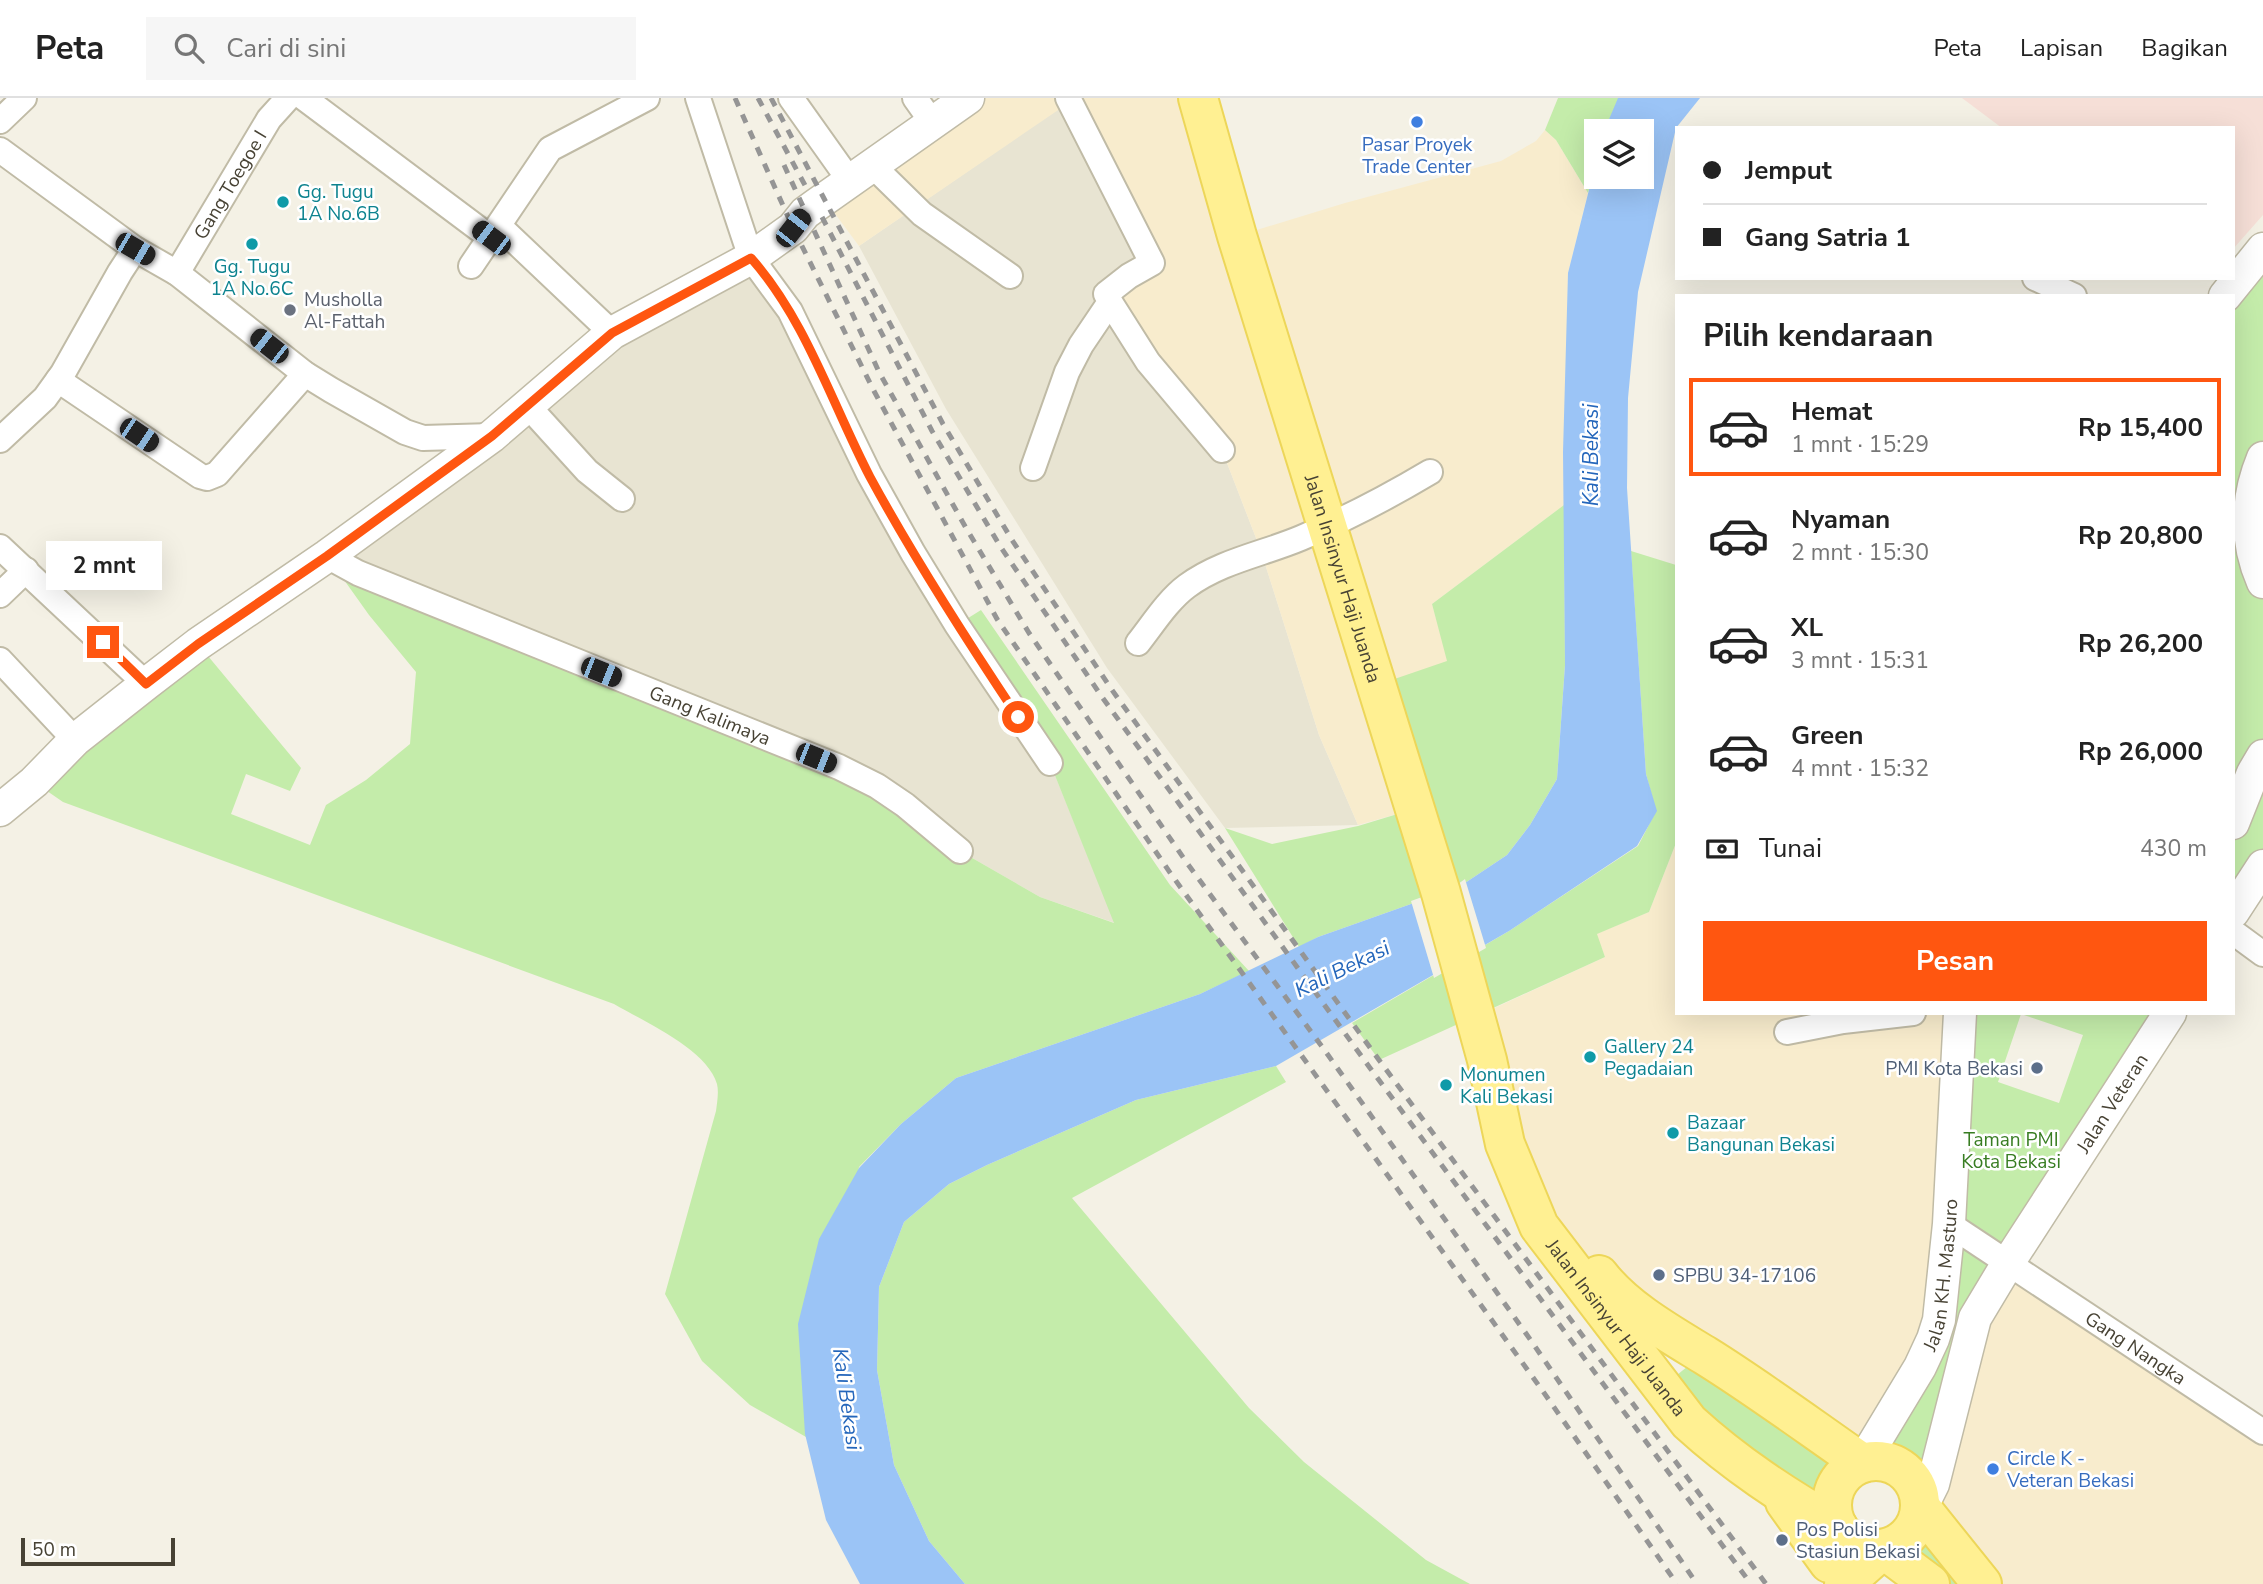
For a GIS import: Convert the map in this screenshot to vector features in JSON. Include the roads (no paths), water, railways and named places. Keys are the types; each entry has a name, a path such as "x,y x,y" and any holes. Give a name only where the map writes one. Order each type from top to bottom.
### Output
{"main road":[{"name":"Jalan Insinyur Haji Juanda","path":"1198,98 1237,236 1406,778 1487,1060 1505,1144 1539,1226 1689,1422 1715,1446 1777,1492 1834,1558"},
{"name":"Jalan Insinyur Haji Juanda","path":"1487,1060 1518,1143 1559,1219 1606,1285 1655,1324 1707,1356 1862,1463"},
{"path":"1670,1397 1677,1375 1693,1362 1707,1356"},
{"path":"1880,1461 1902,1468 1918,1488 1921,1508 1919,1521 1911,1534 1897,1545 1834,1558 1833,1494 1842,1476 1862,1463 1880,1461"},
{"path":"1921,1508 1982,1584"},
{"path":"1883,1549 1930,1584"}],"street":[{"path":"0,121 24,98"},
{"name":"Gang Toegoe I","path":"177,273 269,119 288,98"},
{"path":"304,98 495,232 612,333"},
{"path":"471,266 550,149 647,98"},
{"path":"698,98 751,258 790,311 869,474 913,553 957,625 1049,763"},
{"path":"791,98 862,174 1010,276"},
{"path":"2,806 34,782 75,740 146,684 198,644 327,556 492,436 612,333 751,258 793,228 805,212 862,174 923,110 968,98"},
{"path":"1068,98 1152,263 1129,276 1106,295 1149,362 1222,450"},
{"path":"0,150 135,249 177,273 305,374 405,432 423,438 492,436"},
{"path":"2227,294 2263,248"},
{"path":"0,440 45,398 58,380 135,249"},
{"path":"2039,280 2070,294"},
{"path":"1033,468 1066,372 1080,345 1110,302"},
{"path":"58,380 200,476 207,478 213,477 221,469 305,374"},
{"path":"528,407 587,471 622,499"},
{"path":"423,438 437,453 442,470"},
{"path":"2263,457 2253,481 2248,521 2255,563 2263,582"},
{"path":"1138,643 1185,587 1228,564 1298,539 1382,501 1430,472"},
{"path":"0,547 146,684"},
{"name":"Gang Kalimaya","path":"327,556 371,578 839,767 877,786 905,805 960,851"},
{"path":"0,595 26,570"},
{"path":"0,660 75,740"},
{"path":"2235,818 2253,773 2263,756"},
{"path":"2235,909 2263,866"},
{"path":"2235,933 2263,954"},
{"path":"1787,1032 1843,1021 1896,1015"},
{"name":"Jalan KH. Masturo","path":"1862,1463 1920,1367 1939,1320 1949,1224 1960,1015"},
{"name":"Jalan Veteran","path":"1921,1508 1933,1484 1975,1318 2169,1015"},
{"path":"1949,1224 2008,1263"},
{"name":"Gang Nangka","path":"2008,1263 2263,1432"},
{"path":"1920,1367 1934,1360 1948,1364 1957,1383"}],"water":[{"name":"Kali Bekasi","path":"1618,98 1700,98 1675,126 1638,292 1628,398 1627,488 1646,774 1657,811 1637,846 1509,931 1276,1066 1136,1100 949,1184 904,1222 879,1287 877,1370 894,1465 929,1541 965,1584 860,1584 826,1520 805,1434 798,1324 819,1239 859,1168 901,1124 956,1078 1200,994 1318,937 1459,887 1507,855 1530,825 1557,779 1565,665 1563,452 1568,273 1589,189 1654,189 1654,119 1609,119"}],"railway":[{"path":"735,98 793,228 874,391 997,619 1171,874 1542,1390 1677,1584"},
{"path":"758,98 807,189"},
{"path":"771,98 943,424 1012,540 1112,690 1379,1060 1766,1584"},
{"path":"784,165 879,372 966,528 1029,633 1187,863 1323,1048 1532,1342 1697,1584"},
{"path":"822,217 932,431 1000,546 1102,697 1370,1068 1751,1584"}],"place":[{"name":"Pasar Proyek Trade Center","path":"1417,122"},
{"name":"Gg. Tugu 1A No.6B","path":"283,202"},
{"name":"Gg. Tugu 1A No.6C","path":"252,244"},
{"name":"Musholla Al-Fattah","path":"290,310"},
{"name":"Gallery 24 Pegadaian","path":"1590,1057"},
{"name":"PMI Kota Bekasi","path":"2037,1068"},
{"name":"Monumen Kali Bekasi","path":"1446,1085"},
{"name":"Bazaar Bangunan Bekasi","path":"1673,1133"},
{"name":"SPBU 34-17106","path":"1659,1275"},
{"name":"Circle K - Veteran Bekasi","path":"1993,1469"},
{"name":"Pos Polisi Stasiun Bekasi","path":"1782,1540"}],"park label":[{"name":"Taman PMI Kota Bekasi","path":"2011,1150"}]}
